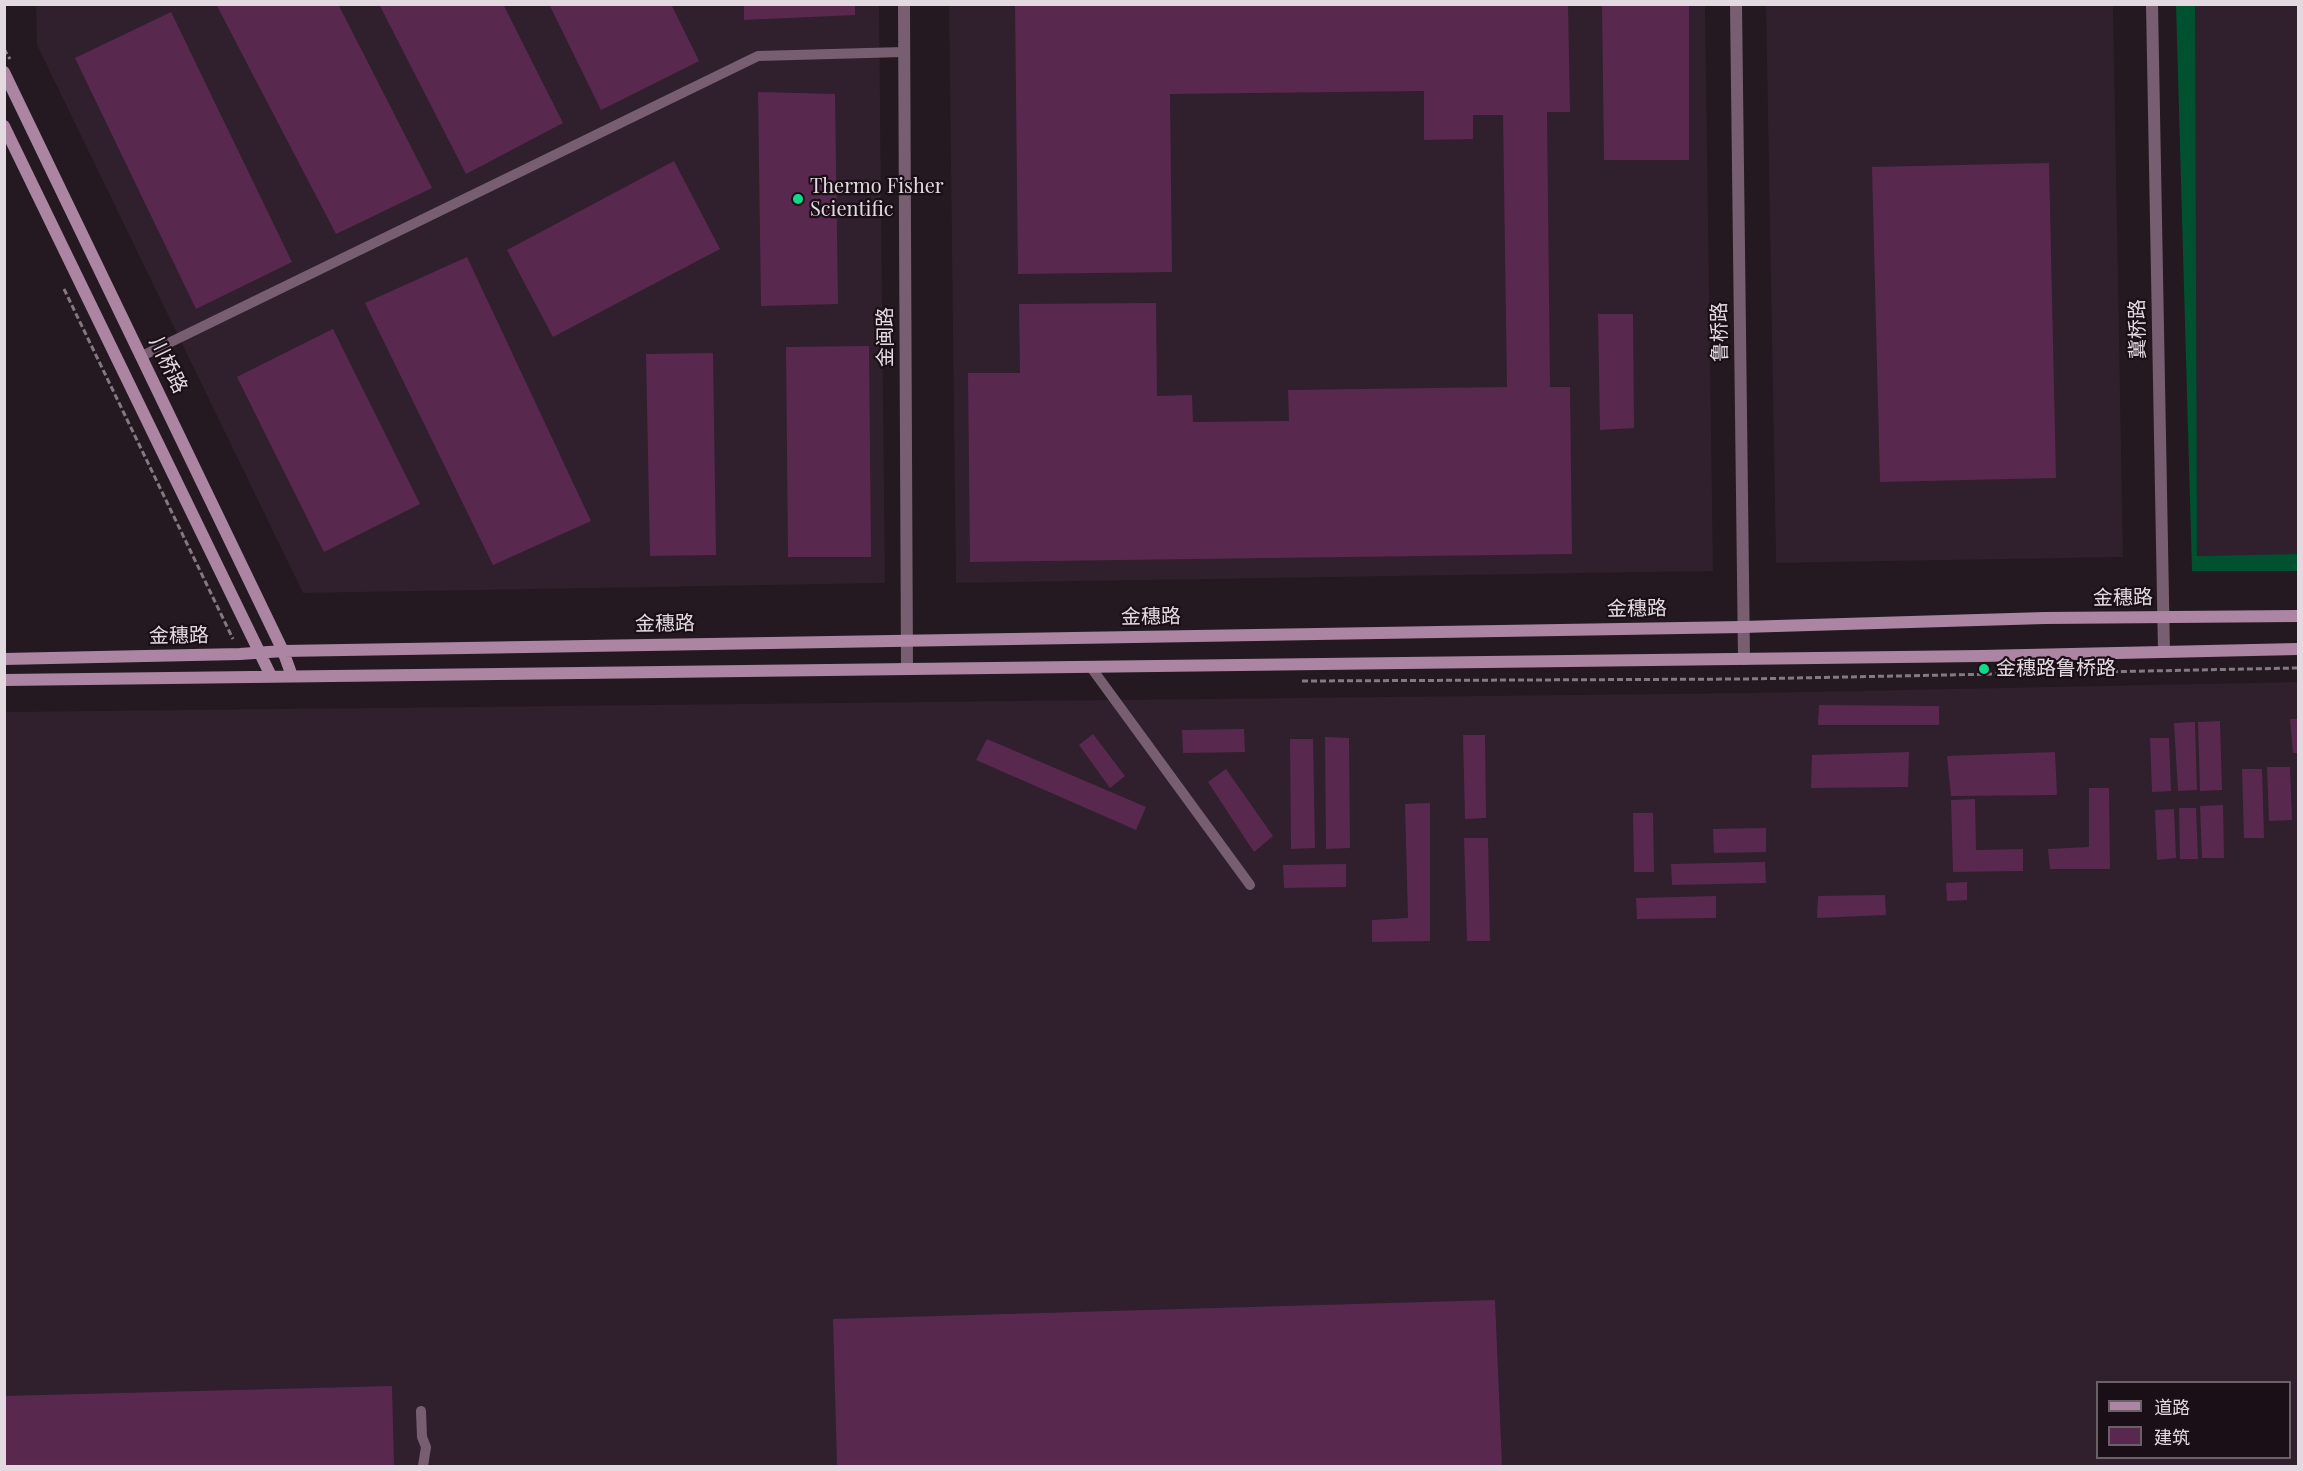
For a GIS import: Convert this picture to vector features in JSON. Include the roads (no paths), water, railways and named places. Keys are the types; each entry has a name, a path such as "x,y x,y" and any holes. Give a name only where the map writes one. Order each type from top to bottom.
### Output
{"street":[{"name":"金闽路","path":"904,4 907,669"},
{"name":"鲁桥路","path":"1736,4 1744,659"},
{"name":"冀桥路","path":"2152,4 2164,652"},
{"name":"川桥路","path":"4,72 283,651 292,676"},
{"path":"4,126 271,676"},
{"name":"金穗路","path":"4,659 283,651 2298,616"},
{"path":"4,680 1744,659 2298,649"}],"lane":[{"path":"142,356 758,56 904,52"},
{"path":"1090,666 1250,885"},
{"path":"421,1411 422,1437 426,1447 423,1467"}],"place":[{"name":"Thermo Fisher Scientific","path":"798,199"},
{"name":"金穗路鲁桥路","path":"1984,669"}]}
